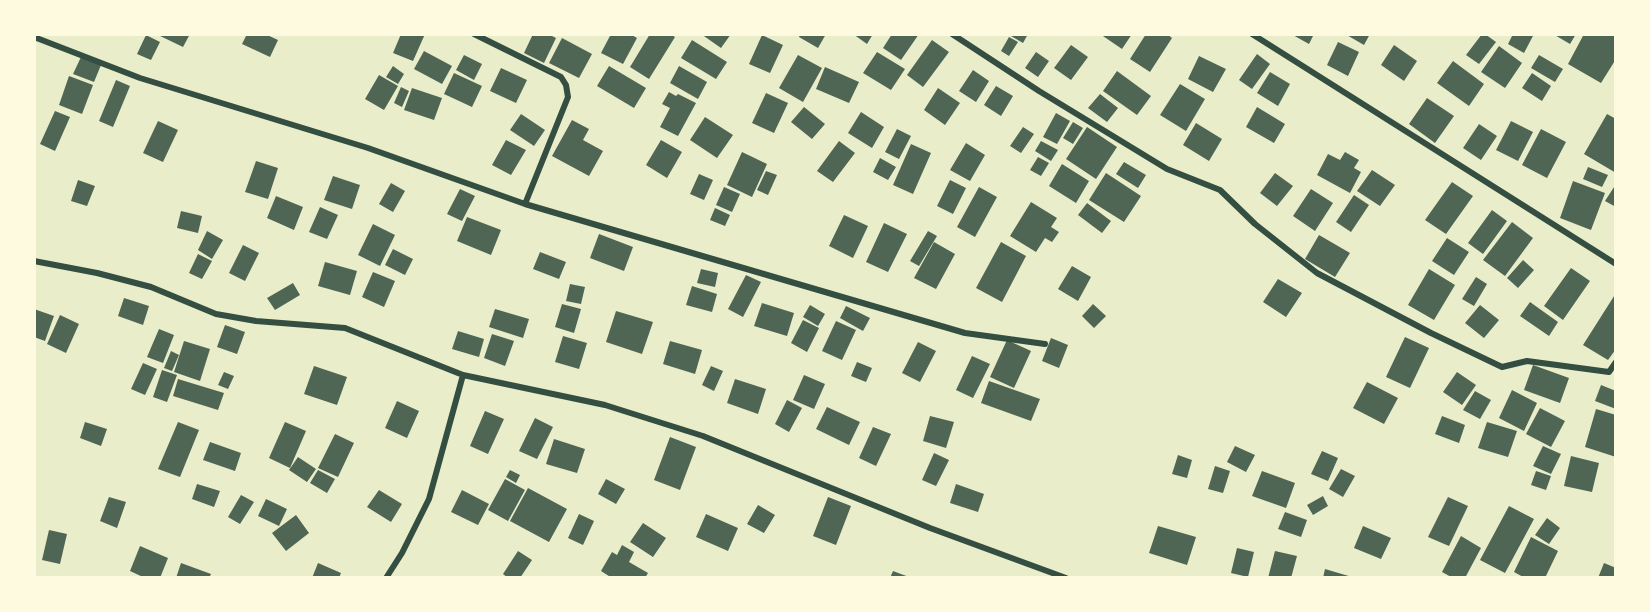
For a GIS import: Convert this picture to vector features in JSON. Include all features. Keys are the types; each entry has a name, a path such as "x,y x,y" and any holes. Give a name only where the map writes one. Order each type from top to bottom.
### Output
{"street":[{"path":"474,34 561,77 566,85 568,97 525,204"},
{"path":"952,34 1039,91 1167,169 1220,190 1255,224 1317,273 1431,333 1502,367 1527,361 1609,372 1616,362"},
{"path":"1252,34 1616,264"},
{"path":"34,37 140,78 368,148 525,204 965,333 1045,344"},
{"path":"34,261 97,273 151,287 216,314 256,321 345,328 463,375 605,405 703,436 930,528 1066,578"},
{"path":"386,578 402,553 429,499 463,375"}],"building":[{"path":"156,34 190,34 183,47"},
{"path":"247,34 265,34 278,40 270,57 242,44"},
{"path":"401,34 425,34 413,61 393,53"},
{"path":"533,34 548,34 556,38 544,63 524,53"},
{"path":"611,34 630,34 637,38 623,64 601,53"},
{"path":"650,34 670,34 675,37 649,79 630,67"},
{"path":"701,34 731,34 721,48"},
{"path":"800,34 826,34 818,48 799,37"},
{"path":"853,34 873,34 867,44"},
{"path":"892,34 919,34 901,60 883,48"},
{"path":"1012,34 1028,34 1023,43 1011,36"},
{"path":"1100,34 1132,34 1122,49"},
{"path":"1146,34 1167,34 1172,38 1150,72 1130,59"},
{"path":"1291,34 1314,34 1309,44"},
{"path":"1345,34 1370,34 1364,45"},
{"path":"1482,34 1496,42 1479,64 1466,55"},
{"path":"1513,34 1534,34 1524,53 1508,44"},
{"path":"1553,34 1576,34 1570,44"},
{"path":"1584,34 1616,34 1616,59 1601,83 1568,64"},
{"path":"146,35 160,42 151,60 137,54"},
{"path":"762,35 783,45 770,73 749,64"},
{"path":"1009,37 1018,42 1009,56 1001,51"},
{"path":"562,38 592,54 579,78 549,63"},
{"path":"692,40 727,62 716,79 681,58"},
{"path":"932,40 949,52 923,87 907,75"},
{"path":"1338,42 1359,52 1348,76 1327,65"},
{"path":"1071,45 1088,57 1071,80 1054,68"},
{"path":"1394,45 1417,61 1404,81 1381,65"},
{"path":"1499,46 1522,63 1505,88 1481,72"},
{"path":"424,51 452,66 442,84 414,69"},
{"path":"877,52 905,69 891,90 863,73"},
{"path":"1036,52 1049,61 1038,77 1025,68"},
{"path":"1257,54 1270,64 1252,89 1239,80"},
{"path":"464,55 482,64 474,80 456,70"},
{"path":"798,55 822,68 803,102 779,88"},
{"path":"1539,55 1563,69 1555,82 1531,68"},
{"path":"1199,56 1226,69 1213,92 1188,79"},
{"path":"81,57 101,65 94,82 73,74"},
{"path":"1453,61 1484,84 1469,106 1437,83"},
{"path":"393,66 404,74 398,84 386,77"},
{"path":"609,66 646,88 634,108 597,86"},
{"path":"679,66 707,82 698,99 670,83"},
{"path":"825,67 859,82 849,103 816,89"},
{"path":"501,68 527,80 516,103 490,91"},
{"path":"973,70 989,81 976,102 959,91"},
{"path":"1117,71 1151,96 1137,115 1103,91"},
{"path":"1270,72 1290,84 1278,106 1257,93"},
{"path":"454,73 482,86 472,107 444,94"},
{"path":"1532,73 1551,86 1542,101 1522,88"},
{"path":"379,75 398,86 384,110 365,99"},
{"path":"69,76 93,85 82,114 59,105"},
{"path":"116,80 130,86 113,127 99,121"},
{"path":"1180,84 1205,99 1186,131 1160,115"},
{"path":"996,86 1013,96 1001,116 984,105"},
{"path":"401,87 409,91 402,107 394,103"},
{"path":"412,88 442,98 434,120 404,110"},
{"path":"938,88 960,103 945,125 924,110"},
{"path":"669,92 696,103 678,136 660,127 670,108 662,104"},
{"path":"766,93 788,103 774,133 752,123"},
{"path":"1100,94 1118,108 1107,122 1088,108"},
{"path":"1427,98 1454,116 1435,143 1409,124"},
{"path":"804,107 825,124 812,139 791,122"},
{"path":"1257,107 1285,124 1274,143 1246,127"},
{"path":"55,111 70,117 55,151 40,144"},
{"path":"861,112 884,127 872,148 848,133"},
{"path":"1056,113 1070,121 1057,144 1043,137"},
{"path":"521,114 545,130 534,146 510,130"},
{"path":"1607,114 1616,119 1616,173 1584,154"},
{"path":"705,117 733,135 717,158 690,140"},
{"path":"572,120 589,129 583,140 603,151 589,176 552,156"},
{"path":"158,121 178,130 163,162 143,153"},
{"path":"1511,121 1533,132 1518,161 1496,150"},
{"path":"1073,122 1083,128 1073,144 1063,138"},
{"path":"1196,123 1222,139 1209,161 1183,145"},
{"path":"1479,124 1497,136 1481,160 1463,148"},
{"path":"1023,127 1034,134 1021,153 1010,146"},
{"path":"1087,127 1117,147 1096,179 1066,159"},
{"path":"897,129 911,136 899,159 885,152"},
{"path":"1541,129 1566,142 1547,178 1522,165"},
{"path":"506,140 526,150 511,175 492,165"},
{"path":"661,140 682,152 667,178 646,165"},
{"path":"839,141 855,153 833,182 817,171"},
{"path":"1041,141 1058,150 1051,161 1035,151"},
{"path":"966,143 985,155 970,181 950,170"},
{"path":"911,144 931,153 913,194 893,185"},
{"path":"742,152 767,164 752,197 727,185"},
{"path":"1345,152 1359,160 1354,168 1361,172 1350,193 1317,175 1328,154 1340,160"},
{"path":"1038,157 1049,163 1041,176 1030,170"},
{"path":"880,158 896,167 888,180 873,172"},
{"path":"256,161 278,168 268,199 245,192"},
{"path":"1124,162 1146,175 1138,188 1116,174"},
{"path":"1062,164 1089,181 1076,203 1049,186"},
{"path":"1588,167 1608,175 1602,187 1583,179"},
{"path":"1372,170 1395,185 1380,206 1357,191"},
{"path":"766,171 777,175 768,195 757,190"},
{"path":"1106,173 1141,196 1124,222 1089,200"},
{"path":"1275,173 1293,186 1277,206 1260,193"},
{"path":"699,174 713,180 704,200 690,194"},
{"path":"333,176 360,185 352,209 324,200"},
{"path":"78,180 95,186 87,206 71,201"},
{"path":"950,180 966,188 953,214 937,206"},
{"path":"1573,181 1605,193 1591,230 1560,218"},
{"path":"1452,182 1473,196 1446,234 1425,220"},
{"path":"391,183 405,191 393,212 379,204"},
{"path":"1616,184 1616,207 1605,201"},
{"path":"724,187 740,194 732,212 716,205"},
{"path":"979,187 997,197 975,237 957,227"},
{"path":"460,189 475,196 462,221 447,214"},
{"path":"1311,189 1333,203 1315,231 1293,216"},
{"path":"1354,195 1369,205 1351,232 1336,222"},
{"path":"276,196 303,207 294,230 267,218"},
{"path":"1031,202 1057,218 1051,227 1059,232 1052,242 1045,238 1036,252 1010,236"},
{"path":"1087,203 1111,221 1102,233 1078,215"},
{"path":"320,207 338,215 327,239 309,232"},
{"path":"715,208 730,215 725,226 710,220"},
{"path":"1492,210 1507,221 1483,254 1468,243"},
{"path":"181,211 202,216 198,233 177,228"},
{"path":"844,215 868,226 853,258 829,246"},
{"path":"467,217 501,230 491,255 457,241"},
{"path":"1512,222 1533,238 1505,276 1483,260"},
{"path":"884,223 907,234 888,272 866,262"},
{"path":"373,224 395,235 380,266 358,255"},
{"path":"207,231 223,240 212,259 198,250"},
{"path":"928,231 937,236 919,266 910,261"},
{"path":"599,234 633,247 624,271 590,258"},
{"path":"1319,235 1350,253 1335,277 1305,259"},
{"path":"1447,238 1469,252 1454,275 1432,261"},
{"path":"934,242 955,254 936,289 914,278"},
{"path":"1001,242 1026,256 1002,302 976,288"},
{"path":"243,245 259,253 245,281 229,273"},
{"path":"393,249 413,259 405,275 385,265"},
{"path":"540,252 566,262 559,279 533,269"},
{"path":"198,254 212,261 202,279 189,273"},
{"path":"1523,260 1534,270 1518,288 1507,278"},
{"path":"325,262 357,271 350,295 318,286"},
{"path":"1072,266 1091,277 1078,301 1058,289"},
{"path":"1571,268 1590,281 1563,320 1544,306"},
{"path":"701,269 718,273 715,287 697,283"},
{"path":"1429,269 1455,285 1434,320 1408,305"},
{"path":"373,272 395,281 384,307 362,297"},
{"path":"746,275 761,282 743,317 728,309"},
{"path":"1476,277 1487,284 1474,306 1462,299"},
{"path":"1278,279 1302,293 1286,317 1263,302"},
{"path":"293,283 300,295 275,310 267,298"},
{"path":"570,284 585,287 581,304 566,301"},
{"path":"692,286 717,294 712,312 686,305"},
{"path":"1616,293 1616,349 1608,360 1583,345"},
{"path":"124,298 149,306 143,325 118,316"},
{"path":"1530,302 1558,322 1549,336 1520,316"},
{"path":"762,303 794,313 787,336 754,326"},
{"path":"562,304 581,309 574,333 555,327"},
{"path":"1093,304 1106,316 1094,328 1082,316"},
{"path":"810,305 825,314 818,326 803,317"},
{"path":"1480,305 1499,320 1484,338 1465,323"},
{"path":"846,306 870,318 863,331 840,318"},
{"path":"34,309 54,316 45,341 34,337"},
{"path":"495,309 529,319 523,338 489,327"},
{"path":"616,311 653,322 642,354 606,342"},
{"path":"60,315 79,324 66,353 47,344"},
{"path":"803,320 819,328 807,352 791,343"},
{"path":"836,321 856,330 842,360 822,351"},
{"path":"225,325 245,332 237,354 217,347"},
{"path":"159,329 174,335 163,363 147,357"},
{"path":"458,331 484,339 479,357 452,349"},
{"path":"492,334 514,341 505,366 484,358"},
{"path":"563,336 587,343 579,369 555,362"},
{"path":"1405,337 1429,348 1410,388 1386,377"},
{"path":"1051,338 1068,345 1059,368 1042,361"},
{"path":"1007,340 1031,351 1014,388 990,377"},
{"path":"184,341 210,349 200,381 174,372"},
{"path":"670,341 702,350 695,374 663,364"},
{"path":"918,342 936,351 920,382 902,373"},
{"path":"171,351 179,355 172,371 164,368"},
{"path":"972,356 990,364 973,398 956,390"},
{"path":"857,362 872,368 866,382 851,376"},
{"path":"143,363 157,369 145,395 131,389"},
{"path":"1533,365 1569,378 1560,403 1524,390"},
{"path":"314,366 347,377 337,405 304,394"},
{"path":"711,366 723,371 714,391 702,385"},
{"path":"162,370 177,375 167,402 153,397"},
{"path":"224,372 234,376 228,389 218,385"},
{"path":"1457,372 1476,385 1462,405 1443,392"},
{"path":"804,375 825,384 814,409 793,400"},
{"path":"178,379 224,393 218,410 173,396"},
{"path":"735,379 766,389 758,414 727,403"},
{"path":"989,381 1040,399 1031,421 981,403"},
{"path":"1367,382 1398,398 1384,424 1353,408"},
{"path":"1601,385 1616,391 1616,409 1595,401"},
{"path":"1512,390 1537,403 1524,431 1499,418"},
{"path":"1475,391 1491,400 1480,419 1463,410"},
{"path":"787,400 802,408 789,432 775,424"},
{"path":"397,401 419,411 407,438 385,428"},
{"path":"827,407 860,422 849,445 816,429"},
{"path":"1540,408 1565,421 1551,447 1526,434"},
{"path":"1596,409 1616,415 1616,457 1585,447"},
{"path":"485,411 504,419 488,454 470,446"},
{"path":"930,416 954,422 946,448 923,441"},
{"path":"1442,416 1465,425 1459,443 1435,434"},
{"path":"535,418 553,427 537,459 519,451"},
{"path":"85,422 107,429 101,446 80,438"},
{"path":"178,422 199,430 180,477 158,469"},
{"path":"285,422 306,431 290,468 269,458"},
{"path":"1487,422 1517,431 1508,457 1478,448"},
{"path":"873,427 891,434 876,466 859,458"},
{"path":"335,434 354,443 338,477 318,468"},
{"path":"670,437 696,447 680,490 654,480"},
{"path":"554,439 585,449 577,473 546,464"},
{"path":"210,442 241,453 235,471 203,460"},
{"path":"1235,446 1255,455 1246,472 1227,462"},
{"path":"1543,446 1561,454 1551,474 1533,466"},
{"path":"1322,451 1338,458 1328,481 1311,474"},
{"path":"934,453 949,460 936,486 922,480"},
{"path":"1178,455 1192,460 1187,478 1172,474"},
{"path":"1571,456 1599,463 1592,492 1564,486"},
{"path":"298,457 316,469 307,482 289,470"},
{"path":"1215,466 1230,471 1223,493 1208,489"},
{"path":"1341,469 1355,476 1343,497 1329,489"},
{"path":"318,470 335,479 327,493 310,483"},
{"path":"510,470 520,475 516,483 506,477"},
{"path":"1262,471 1295,483 1286,508 1252,496"},
{"path":"1536,471 1551,476 1546,490 1531,485"},
{"path":"505,479 525,490 508,521 488,510"},
{"path":"606,479 625,489 616,504 598,494"},
{"path":"197,484 220,491 214,507 192,499"},
{"path":"956,484 984,494 978,512 950,503"},
{"path":"528,488 567,509 549,542 510,521"},
{"path":"379,490 402,504 391,522 367,507"},
{"path":"462,490 489,504 478,525 451,512"},
{"path":"241,495 254,502 240,524 228,517"},
{"path":"1323,496 1328,506 1313,515 1307,505"},
{"path":"109,497 126,502 117,528 100,521"},
{"path":"828,497 851,506 836,545 813,536"},
{"path":"1448,497 1468,506 1449,546 1428,537"},
{"path":"266,499 287,509 279,526 258,516"},
{"path":"758,505 775,515 764,533 747,524"},
{"path":"1509,506 1534,519 1505,573 1480,560"},
{"path":"1285,512 1307,520 1301,537 1278,529"},
{"path":"579,514 594,521 583,545 568,538"},
{"path":"706,514 738,528 728,551 696,537"},
{"path":"296,515 309,533 286,551 272,533"},
{"path":"1547,518 1560,528 1549,544 1535,535"},
{"path":"643,523 666,538 653,557 630,542"},
{"path":"1158,526 1196,537 1187,565 1149,553"},
{"path":"1363,526 1391,538 1381,559 1354,548"},
{"path":"49,530 67,534 60,564 42,560"},
{"path":"1461,536 1481,548 1465,578 1453,578 1442,572"},
{"path":"1531,537 1558,551 1545,578 1525,578 1514,572"},
{"path":"622,545 634,552 629,562 648,573 645,578 612,578 601,571 612,552 617,555"},
{"path":"140,546 168,558 160,578 145,578 130,571"},
{"path":"1237,548 1254,552 1248,577 1231,573"},
{"path":"518,551 532,560 520,578 508,578 503,574"},
{"path":"1275,551 1297,556 1291,578 1268,578"},
{"path":"181,563 211,574 209,578 176,578"},
{"path":"318,563 341,573 339,578 312,578"},
{"path":"1604,563 1616,568 1616,578 1598,578"},
{"path":"1325,569 1352,577 1352,578 1323,578"},
{"path":"893,571 909,577 909,578 890,578"}]}
